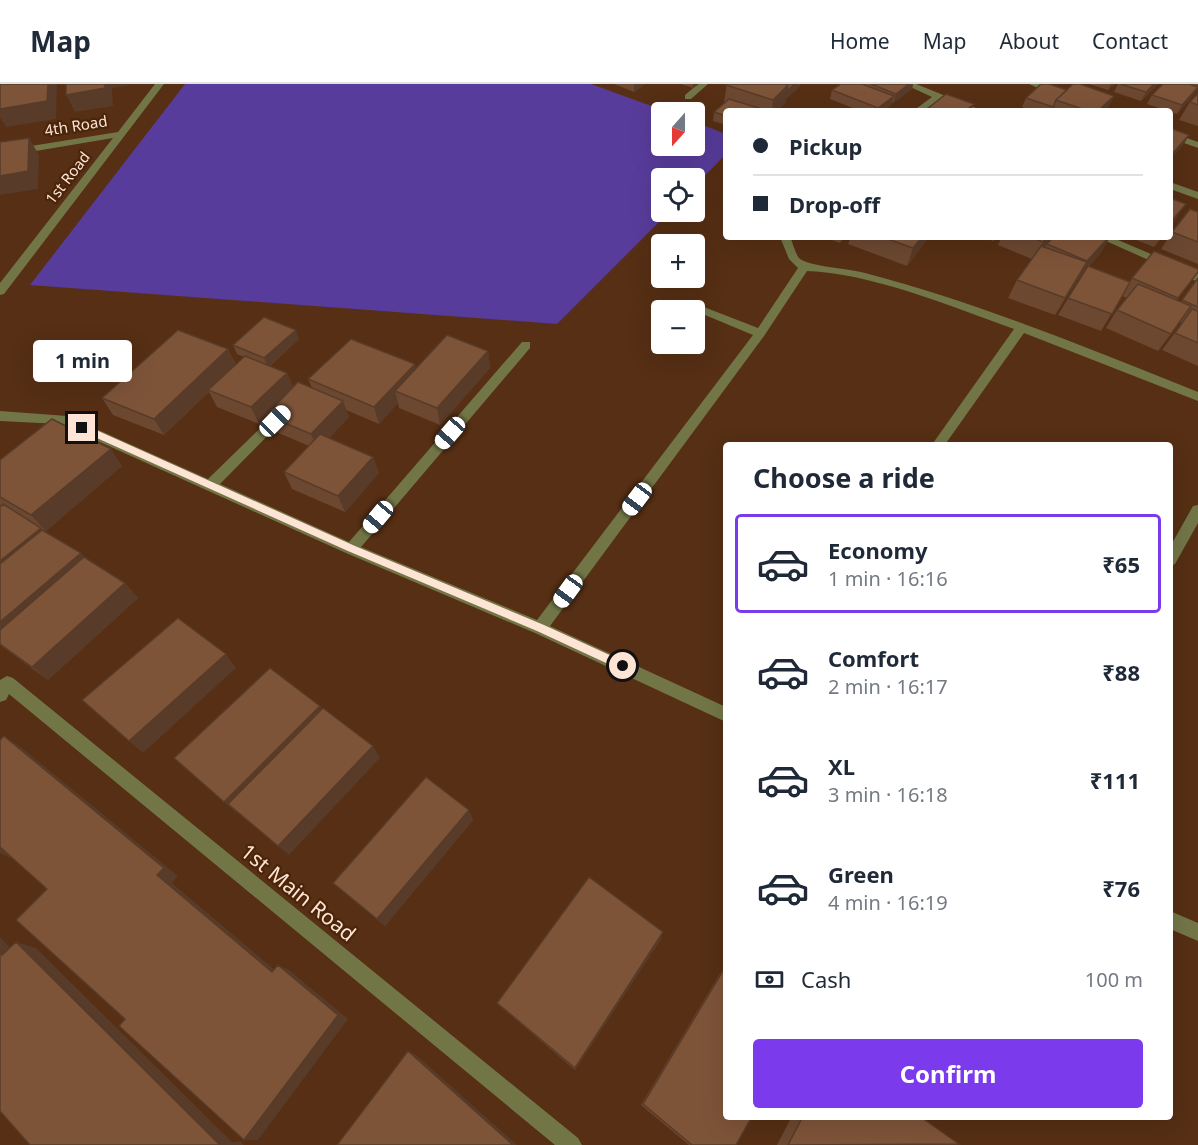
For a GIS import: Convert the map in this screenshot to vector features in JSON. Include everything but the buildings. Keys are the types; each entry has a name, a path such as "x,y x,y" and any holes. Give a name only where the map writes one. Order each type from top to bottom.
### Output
{"street":[{"name":"1st Road","path":"0,291 4,281 160,84"},
{"path":"688,97 704,84"},
{"path":"908,84 970,108"},
{"path":"1033,84 1063,95"},
{"path":"922,108 939,96"},
{"name":"4th Road","path":"0,154 122,134"},
{"path":"1173,136 1198,145"},
{"path":"1173,186 1198,196"},
{"path":"786,240 794,259 804,267 826,267 856,273 1022,327 1198,397"},
{"path":"1109,240 1198,278"},
{"path":"540,628 760,333 804,267"},
{"path":"705,312 760,333"},
{"path":"940,442 1022,327"},
{"path":"351,549 526,345"},
{"path":"210,486 291,405"},
{"path":"0,416 62,419 351,549 540,628 723,714"},
{"path":"1173,555 1198,510"},
{"name":"1st Main Road","path":"2,686 571,1145"},
{"path":"1173,921 1198,932"}],"shaded area":[{"path":"185,84 591,84 651,106 651,156 705,156 705,126 723,133 723,157 705,176 705,168 651,168 651,222 659,222 557,324 30,285"}],"route":[{"path":"82,428 351,549 540,628 623,666"}]}
